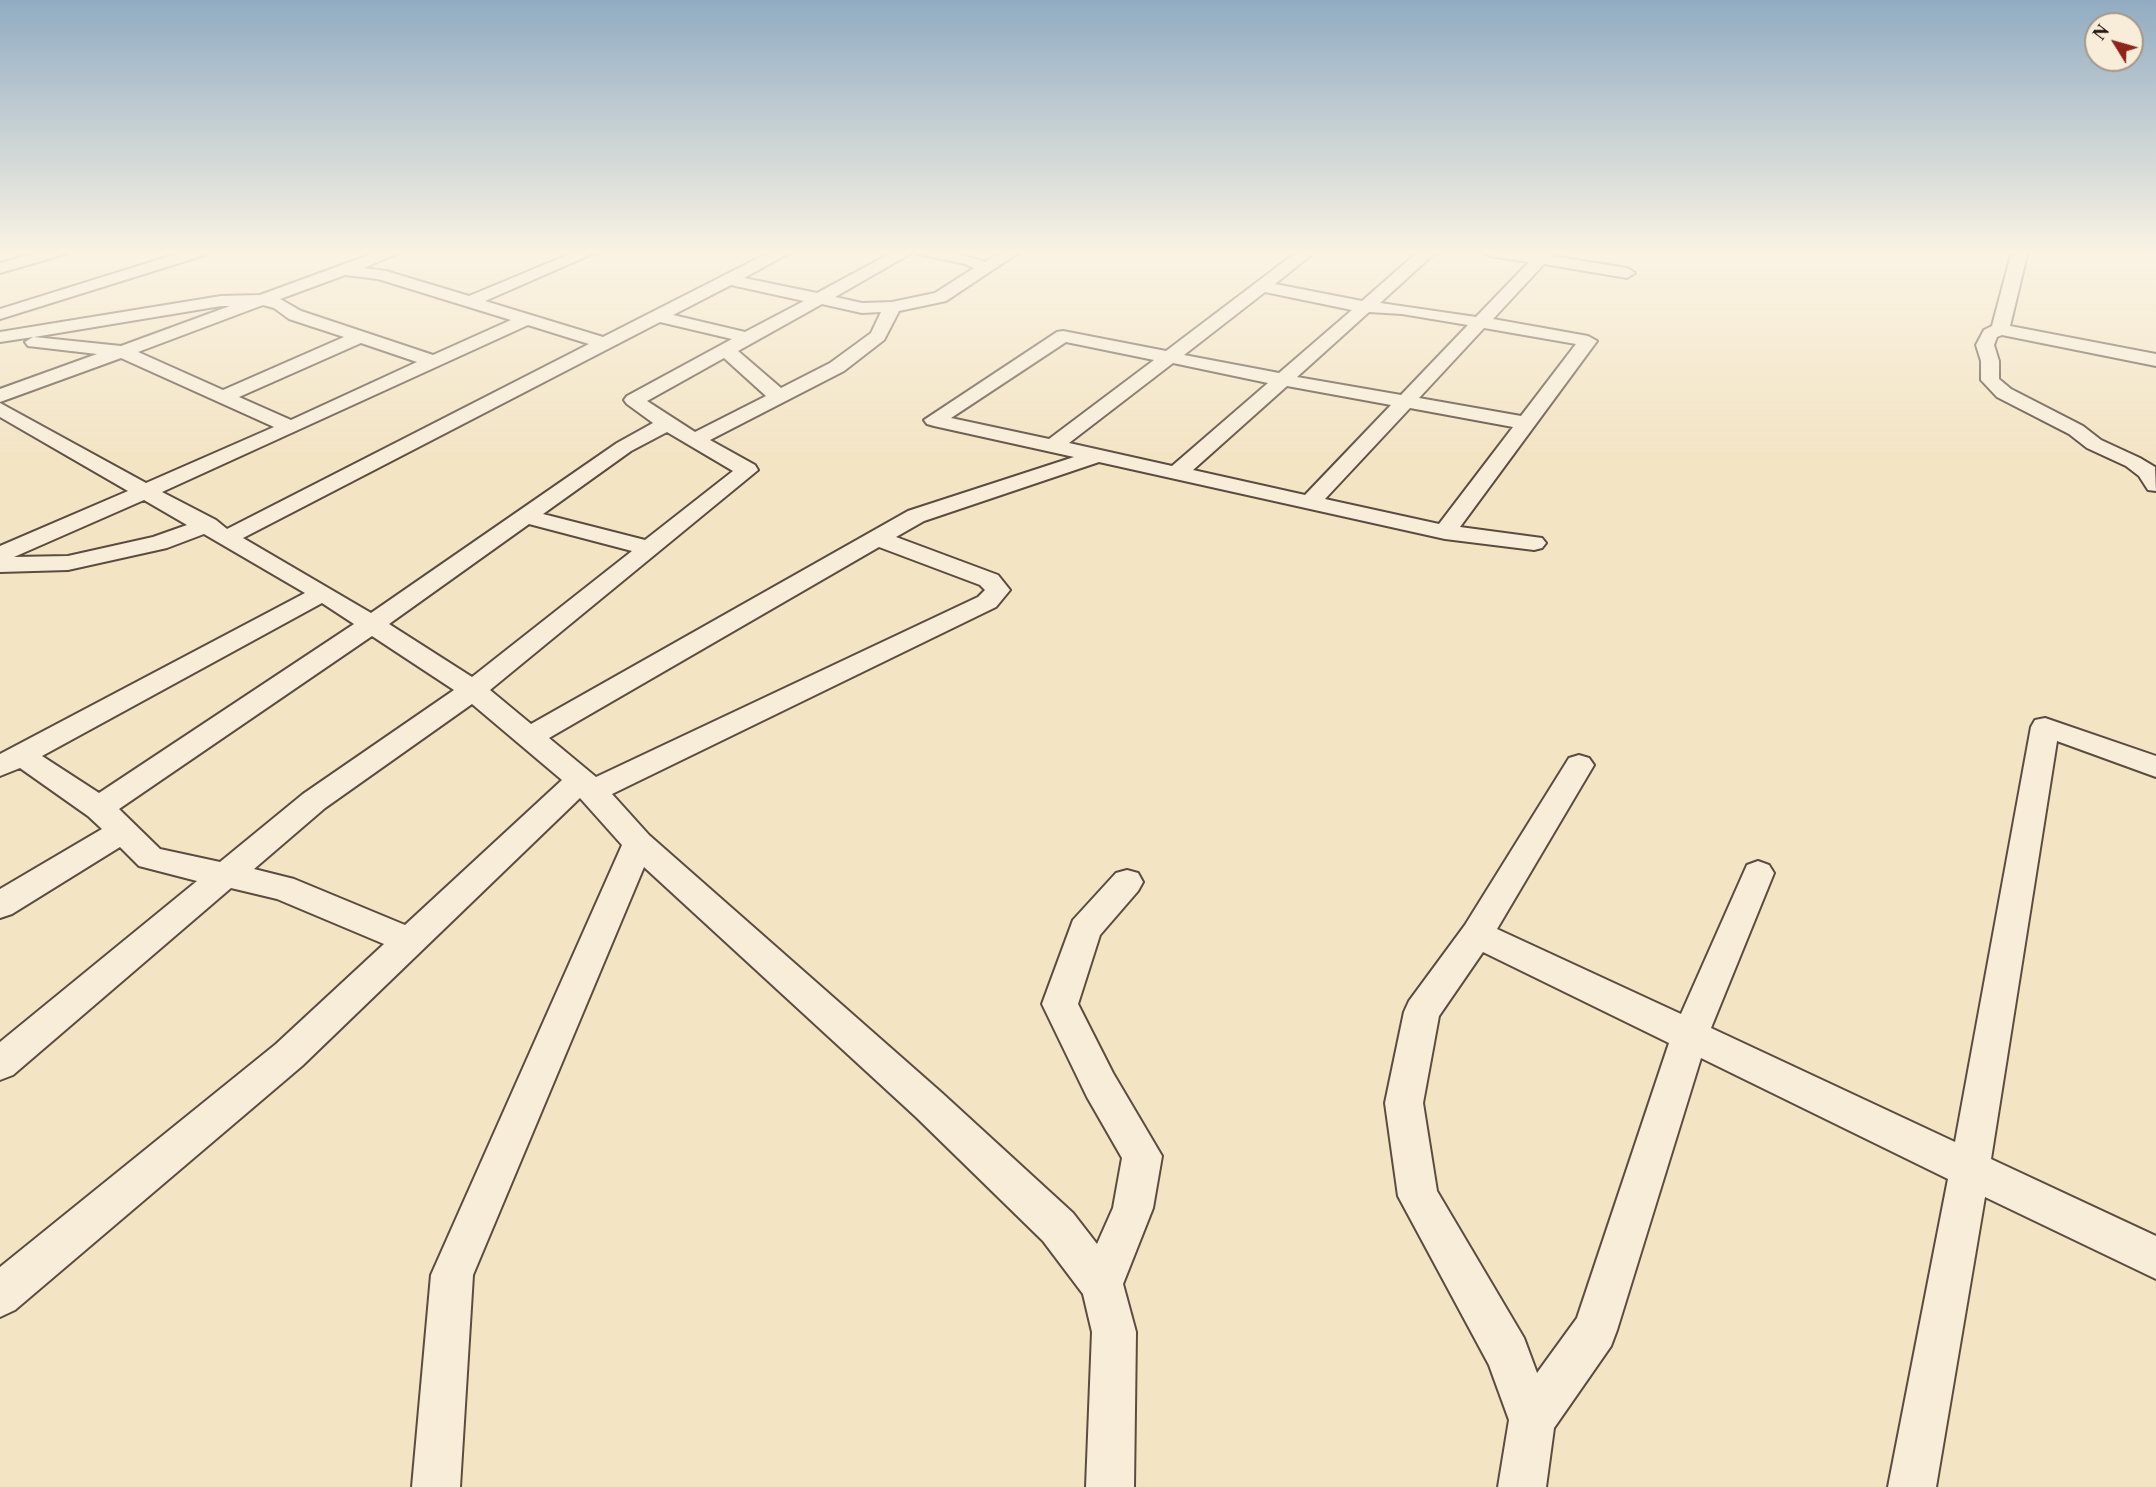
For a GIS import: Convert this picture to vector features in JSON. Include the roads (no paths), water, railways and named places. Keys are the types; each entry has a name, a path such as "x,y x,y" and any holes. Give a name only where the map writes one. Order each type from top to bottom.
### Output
{"street":[{"path":"0,338 105,320"},
{"path":"0,396 205,320"},
{"path":"311,320 434,362"},
{"path":"0,555 291,427 524,320"},
{"path":"526,320 603,343"},
{"path":"0,565 68,563 218,531 651,320"},
{"path":"678,320 748,338"},
{"path":"0,1064 314,801 473,690 747,470 667,424 634,400 780,320"},
{"path":"695,440 733,423 778,396 837,367 878,336 886,320"},
{"path":"1053,446 1217,320"},
{"path":"1177,473 1349,320"},
{"path":"1445,532 1588,341 1464,320"},
{"path":"1310,502 1481,320"},
{"path":"2001,329 2003,320"},
{"path":"2156,360 2001,329 1990,334 1985,345 1990,361 1990,380 2004,393 2076,430 2094,444 2133,462 2147,472 2156,485"},
{"path":"1526,423 1283,380 1063,336 934,420 1445,532 1534,543"},
{"path":"222,397 360,337"},
{"path":"0,338 122,351 291,427"},
{"path":"0,348 89,363"},
{"path":"726,350 778,396"},
{"path":"0,409 218,531 323,593 473,690 586,786 638,843 929,1105 1058,1227 1102,1284 1114,1332 1110,1487"},
{"path":"99,808 372,624 624,447 667,424"},
{"path":"529,737 875,537 916,516 1098,456"},
{"path":"523,516 649,548"},
{"path":"0,1295 289,1055 410,941 586,786 987,602 998,590 989,580 875,537"},
{"path":"10,760 323,593"},
{"path":"1911,1487 1970,1168 2045,727 2156,767"},
{"path":"10,760 99,808 150,858 283,888 410,941"},
{"path":"1532,1420 1508,1354 1418,1196 1404,1103 1422,1012 1477,934 1579,765"},
{"path":"0,905 123,831"},
{"path":"436,1487 452,1275 638,843"},
{"path":"1522,1487 1532,1420 1595,1330 1690,1035 1758,873"},
{"path":"1102,1284 1133,1208 1142,1156 1100,1085 1060,1004 1085,930 1128,882"},
{"path":"1477,934 2156,1258"}]}
